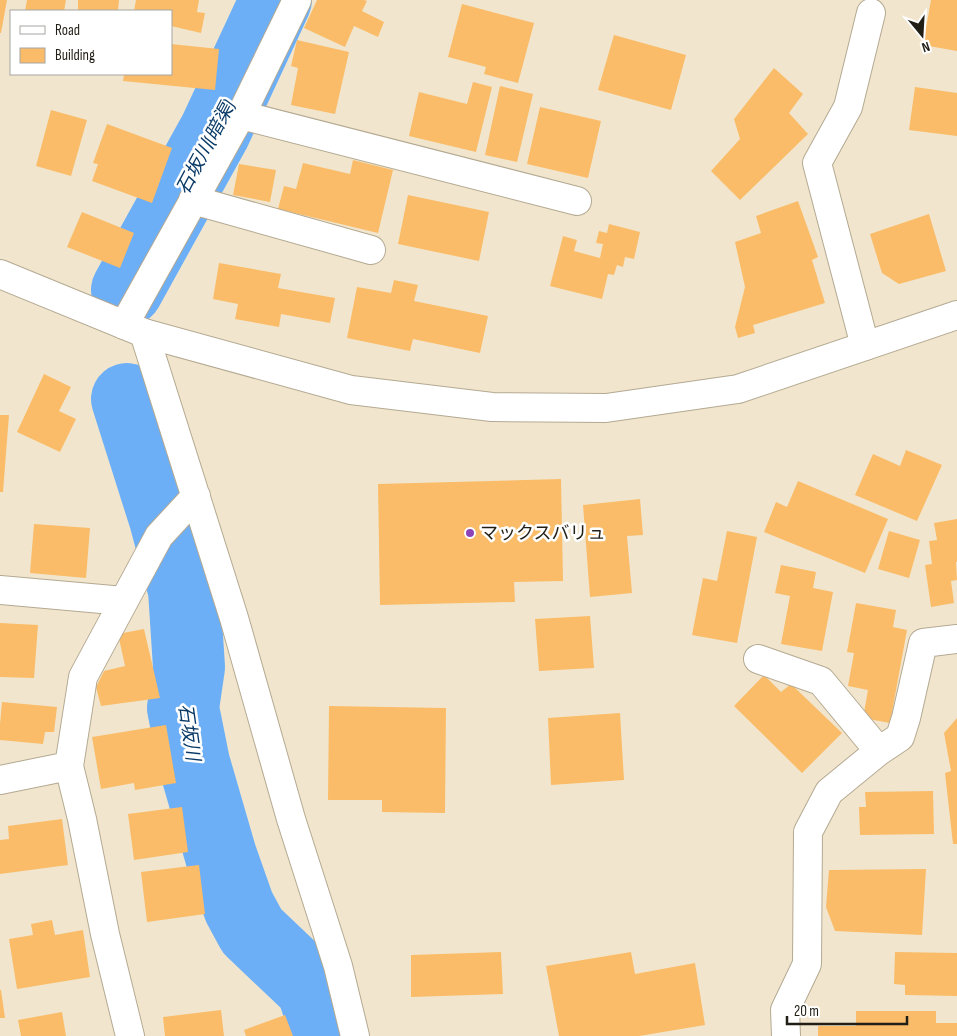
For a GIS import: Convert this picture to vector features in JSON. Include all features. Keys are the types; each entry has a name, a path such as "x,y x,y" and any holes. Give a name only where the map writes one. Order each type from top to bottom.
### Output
{"street":[{"path":"297,0 241,115 193,200 134,329 196,496 234,618 291,819 338,966 355,1036"},
{"path":"865,346 817,163 848,107 871,13"},
{"path":"241,115 576,201"},
{"path":"193,200 371,250"},
{"path":"0,274 134,329 351,390 492,407 606,408 738,389 957,315"},
{"path":"130,1036 105,934 82,819 69,766 83,677 159,536 196,496"},
{"path":"0,590 124,601"},
{"path":"786,1036 785,1010 807,964 808,832 829,792 879,751 900,737 906,718 922,643 957,638"},
{"path":"758,659 821,681 879,751"},
{"path":"0,780 69,766"}],"building":[{"path":"0,0 7,0 1,33 0,33"},
{"path":"27,0 66,0 64,10 25,10"},
{"path":"78,0 119,0 118,10 78,10"},
{"path":"136,0 199,0 197,12 205,13 201,33 172,26 172,10 134,10"},
{"path":"317,0 367,1 362,11 384,22 378,37 354,26 345,47 304,28"},
{"path":"931,0 957,0 957,51 923,45"},
{"path":"462,4 534,23 518,83 484,74 486,67 448,57"},
{"path":"614,35 686,55 671,110 598,90"},
{"path":"297,40 349,52 335,114 291,105 298,68 291,66"},
{"path":"172,44 219,49 215,90 123,81 124,75 172,75"},
{"path":"774,68 803,94 789,113 808,134 740,200 711,171 740,139 734,119"},
{"path":"473,82 492,87 476,152 409,136 419,92 467,104"},
{"path":"500,86 533,94 517,162 485,155"},
{"path":"915,87 957,93 957,136 909,130"},
{"path":"540,107 601,121 588,178 527,164"},
{"path":"51,110 87,120 71,176 36,166"},
{"path":"107,124 172,148 152,203 92,181 98,164 93,163"},
{"path":"353,160 393,170 378,233 278,209 284,186 296,189 303,163 350,174"},
{"path":"239,164 276,170 270,202 233,195"},
{"path":"408,195 489,212 479,261 398,244"},
{"path":"798,201 818,257 812,260 825,303 753,325 755,333 738,338 735,327 745,287 735,242 761,233 756,216"},
{"path":"82,212 134,233 120,268 67,247"},
{"path":"929,214 946,271 899,284 882,273 870,234"},
{"path":"609,224 640,232 634,259 625,257 623,267 617,265 614,275 608,274 602,299 550,286 563,236 577,240 574,251 600,258 603,244 596,243 599,231 607,233"},
{"path":"219,263 281,274 278,288 335,298 330,323 281,314 279,327 235,319 238,304 213,299"},
{"path":"394,280 418,285 414,301 488,316 480,353 413,339 410,351 347,338 357,287 391,293"},
{"path":"44,374 71,387 59,411 76,419 60,452 17,432"},
{"path":"0,415 9,415 3,492 0,492"},
{"path":"906,450 942,465 917,521 855,495 873,454 900,466"},
{"name":"マックスバリュ","path":"561,479 563,581 514,582 515,602 380,605 378,484"},
{"path":"798,481 888,519 865,573 764,532 776,502 787,507"},
{"path":"640,499 643,535 627,536 632,593 590,597 583,505"},
{"path":"957,519 957,580 951,581 954,603 931,607 925,565 932,564 929,541 937,540 934,523"},
{"path":"34,524 90,528 86,578 30,573"},
{"path":"727,531 757,537 737,643 692,635 703,578 717,581"},
{"path":"889,531 920,540 909,578 878,569"},
{"path":"781,565 816,572 813,588 833,592 822,651 781,644 790,596 775,593"},
{"path":"856,603 896,610 893,627 907,630 890,723 863,718 868,690 848,686 854,653 847,652"},
{"path":"590,616 594,668 539,671 535,619"},
{"path":"0,623 38,625 34,678 0,677"},
{"path":"144,629 160,698 101,706 96,687 104,671 125,666 118,634"},
{"path":"764,675 781,692 791,684 842,733 802,773 734,706"},
{"path":"2,702 57,707 54,732 45,732 43,744 0,740"},
{"path":"329,706 446,708 445,813 382,812 382,800 328,800"},
{"path":"620,713 624,780 551,785 548,718"},
{"path":"957,718 957,844 953,844 945,773 951,771 944,733"},
{"path":"166,725 176,783 135,790 134,783 101,789 92,737"},
{"path":"933,791 934,834 860,835 859,807 866,807 865,792"},
{"path":"182,807 188,852 134,860 128,814"},
{"path":"62,819 68,865 0,874 0,840 9,839 8,826"},
{"path":"199,865 205,914 147,922 141,872"},
{"path":"926,869 922,935 835,931 826,907 829,870"},
{"path":"52,920 55,935 83,930 90,977 17,989 9,939 33,935 31,924"},
{"path":"501,952 503,994 411,997 411,955"},
{"path":"631,952 635,974 695,963 705,1025 639,1036 559,1036 546,966"},
{"path":"895,952 957,953 957,996 905,995 905,985 894,984"},
{"path":"1,990 5,1018 0,1018"},
{"path":"221,1010 224,1036 165,1036 163,1017"},
{"path":"856,1011 936,1011 936,1023 957,1023 957,1036 818,1036 818,1026 856,1026"},
{"path":"62,1012 66,1036 21,1036 18,1020"},
{"path":"285,1015 293,1036 246,1036 244,1030"}],"waterway":[{"name":"石坂川(暗渠)","path":"127,290 215,131 276,0"},
{"name":"石坂川","path":"127,399 165,519 184,590 189,667 183,708 194,763 221,856 239,907 252,931 312,988 326,1036"}],"place":[{"name":"マックスバリュ","path":"470,533"}]}
